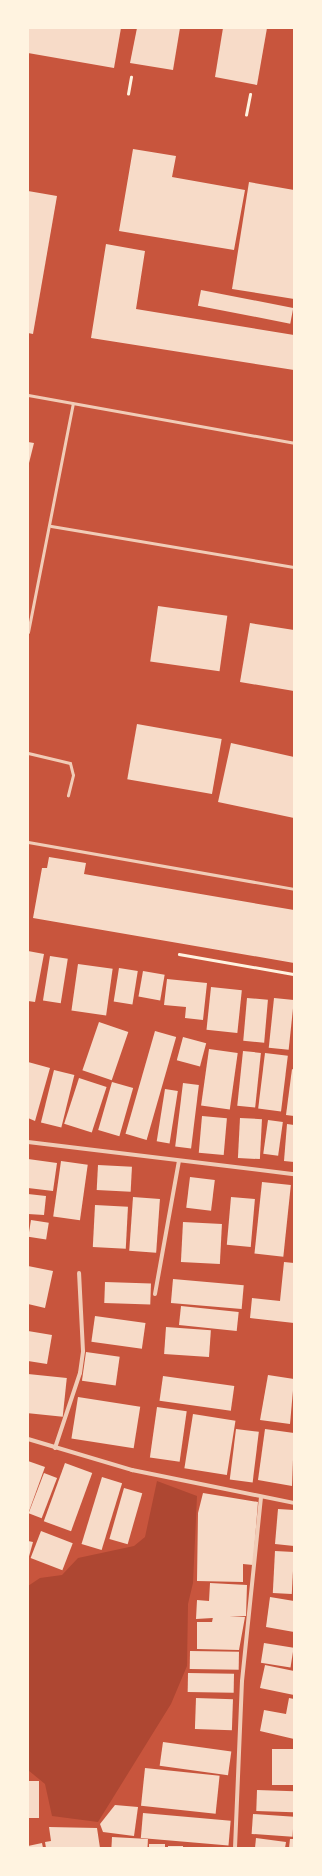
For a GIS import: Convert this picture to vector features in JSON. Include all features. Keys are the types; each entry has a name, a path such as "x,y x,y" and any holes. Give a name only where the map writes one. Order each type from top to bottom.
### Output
{"street":[{"path":"28,1142 294,1174"},
{"path":"155,1294 179,1160"},
{"path":"55,1448 81,1365 79,1272"},
{"path":"28,1439 132,1470 205,1482 261,1498 294,1503"},
{"path":"235,1848 242,1681 261,1498"}],"lane":[{"path":"28,395 294,443"},
{"path":"28,632 51,526 73,403"},
{"path":"51,526 294,567"},
{"path":"28,753 70,764 73,775 68,795"},
{"path":"28,842 294,889"}],"path":[{"path":"128,94 131,77"},
{"path":"246,115 250,94"},
{"path":"179,954 294,974"}],"shaded area":[{"path":"157,1481 197,1496 193,1583 188,1604 187,1666 171,1704 98,1822 52,1816 45,1784 28,1770 28,1586 40,1578 62,1575 78,1558 134,1546 145,1537"}],"building":[{"path":"28,28 121,28 114,68 28,53"},
{"path":"137,28 180,28 173,70 130,63"},
{"path":"223,28 267,28 257,85 215,77"},
{"path":"133,149 176,156 172,177 245,190 234,250 119,231"},
{"path":"249,182 294,190 294,299 232,289"},
{"path":"28,191 57,196 33,334 28,333"},
{"path":"106,244 145,251 136,309 294,335 294,370 91,338"},
{"path":"201,290 293,308 290,324 198,306"},
{"path":"28,442 34,443 29,463 28,463"},
{"path":"158,606 227,616 220,671 150,661"},
{"path":"250,623 294,630 294,691 240,682"},
{"path":"137,724 222,739 212,794 127,779"},
{"path":"231,743 294,757 294,818 218,802"},
{"path":"49,857 86,863 84,874 294,910 294,963 33,918 42,868 47,868"},
{"path":"28,951 44,954 35,1002 28,1001"},
{"path":"50,956 68,959 61,1003 43,1000"},
{"path":"78,964 113,969 106,1015 71,1011"},
{"path":"119,968 138,971 132,1005 114,1002"},
{"path":"143,971 165,975 160,1000 138,997"},
{"path":"167,979 207,983 203,1020 185,1018 186,1007 164,1005"},
{"path":"211,987 242,990 237,1033 207,1030"},
{"path":"247,998 268,1000 264,1043 243,1041"},
{"path":"274,998 294,1000 289,1050 269,1048"},
{"path":"99,1022 128,1032 112,1080 82,1070"},
{"path":"155,1031 176,1037 147,1140 126,1134"},
{"path":"183,1037 206,1043 200,1066 177,1060"},
{"path":"209,1049 238,1053 230,1109 201,1105"},
{"path":"243,1051 261,1053 255,1108 237,1106"},
{"path":"265,1053 288,1056 281,1111 258,1109"},
{"path":"28,1062 50,1068 35,1121 28,1118"},
{"path":"292,1069 294,1070 294,1116 286,1115"},
{"path":"54,1070 74,1075 61,1127 41,1122"},
{"path":"79,1078 107,1087 92,1133 64,1124"},
{"path":"112,1082 133,1088 119,1136 98,1130"},
{"path":"183,1083 199,1085 191,1148 175,1147"},
{"path":"165,1089 178,1091 170,1143 157,1141"},
{"path":"202,1116 227,1118 224,1155 199,1153"},
{"path":"240,1118 262,1119 260,1159 238,1158"},
{"path":"268,1120 283,1122 278,1156 263,1154"},
{"path":"287,1124 294,1125 294,1162 284,1161"},
{"path":"28,1159 57,1163 53,1191 28,1188"},
{"path":"61,1161 88,1165 80,1220 53,1216"},
{"path":"98,1165 132,1167 131,1192 97,1190"},
{"path":"190,1177 215,1180 211,1211 186,1208"},
{"path":"262,1182 291,1185 283,1257 254,1254"},
{"path":"28,1194 46,1196 44,1215 28,1214"},
{"path":"133,1197 160,1199 156,1253 129,1251"},
{"path":"231,1197 255,1199 251,1247 227,1245"},
{"path":"95,1205 128,1207 126,1249 93,1247"},
{"path":"31,1220 49,1223 46,1240 28,1237"},
{"path":"183,1222 222,1224 220,1264 181,1262"},
{"path":"284,1262 294,1263 294,1323 250,1318 252,1298 280,1301"},
{"path":"28,1266 53,1271 45,1308 28,1304"},
{"path":"173,1279 244,1285 242,1309 171,1303"},
{"path":"105,1282 151,1284 150,1305 104,1303"},
{"path":"181,1306 239,1312 237,1331 179,1325"},
{"path":"95,1316 146,1323 142,1349 91,1342"},
{"path":"166,1327 211,1330 209,1357 164,1354"},
{"path":"28,1331 52,1335 47,1364 28,1361"},
{"path":"86,1352 120,1357 116,1385 82,1381"},
{"path":"28,1374 67,1378 63,1417 28,1413"},
{"path":"268,1375 294,1379 290,1424 260,1420"},
{"path":"163,1376 234,1386 231,1411 160,1401"},
{"path":"78,1397 140,1407 134,1448 71,1438"},
{"path":"157,1407 187,1411 180,1462 150,1458"},
{"path":"193,1414 235,1421 227,1475 184,1468"},
{"path":"236,1429 259,1432 253,1482 230,1480"},
{"path":"265,1429 294,1433 292,1486 258,1480"},
{"path":"28,1461 45,1467 28,1514"},
{"path":"65,1463 92,1473 71,1531 44,1521"},
{"path":"44,1473 57,1478 42,1518 29,1513"},
{"path":"102,1477 122,1483 102,1550 82,1544"},
{"path":"124,1488 142,1493 128,1544 109,1539"},
{"path":"203,1493 258,1502 253,1565 243,1564 243,1582 197,1581 198,1513"},
{"path":"278,1509 294,1510 294,1546 275,1544"},
{"path":"41,1531 73,1543 62,1570 31,1558"},
{"path":"28,1541 33,1542 28,1560"},
{"path":"275,1551 294,1552 292,1594 273,1593"},
{"path":"210,1583 247,1585 246,1616 196,1619 197,1600 209,1601"},
{"path":"270,1597 294,1601 294,1632 266,1627"},
{"path":"213,1617 245,1617 239,1650 197,1649 197,1622 212,1622"},
{"path":"264,1643 294,1648 291,1667 261,1663"},
{"path":"190,1651 239,1652 239,1670 190,1669"},
{"path":"265,1665 294,1671 294,1695 260,1688"},
{"path":"188,1673 234,1674 234,1693 188,1692"},
{"path":"196,1698 233,1699 232,1730 195,1729"},
{"path":"289,1698 294,1699 294,1739 260,1731 264,1710 286,1714"},
{"path":"163,1742 231,1752 228,1775 160,1766"},
{"path":"272,1749 294,1749 294,1785 272,1785"},
{"path":"145,1768 220,1776 216,1814 141,1806"},
{"path":"28,1781 39,1781 39,1818 28,1818"},
{"path":"257,1790 294,1791 293,1812 256,1811"},
{"path":"115,1805 138,1807 134,1836 103,1832 100,1824"},
{"path":"143,1813 231,1821 228,1846 141,1838"},
{"path":"253,1814 294,1817 293,1837 252,1834"},
{"path":"49,1827 97,1828 100,1848 46,1848 45,1842 51,1841"},
{"path":"112,1837 148,1839 147,1848 111,1847"},
{"path":"256,1838 286,1842 285,1848 255,1848"},
{"path":"290,1839 294,1839 294,1848 289,1848"},
{"path":"42,1843 43,1848 28,1848 28,1846"},
{"path":"149,1844 165,1844 165,1848 149,1848"},
{"path":"168,1846 183,1846 183,1848 168,1848"}]}
